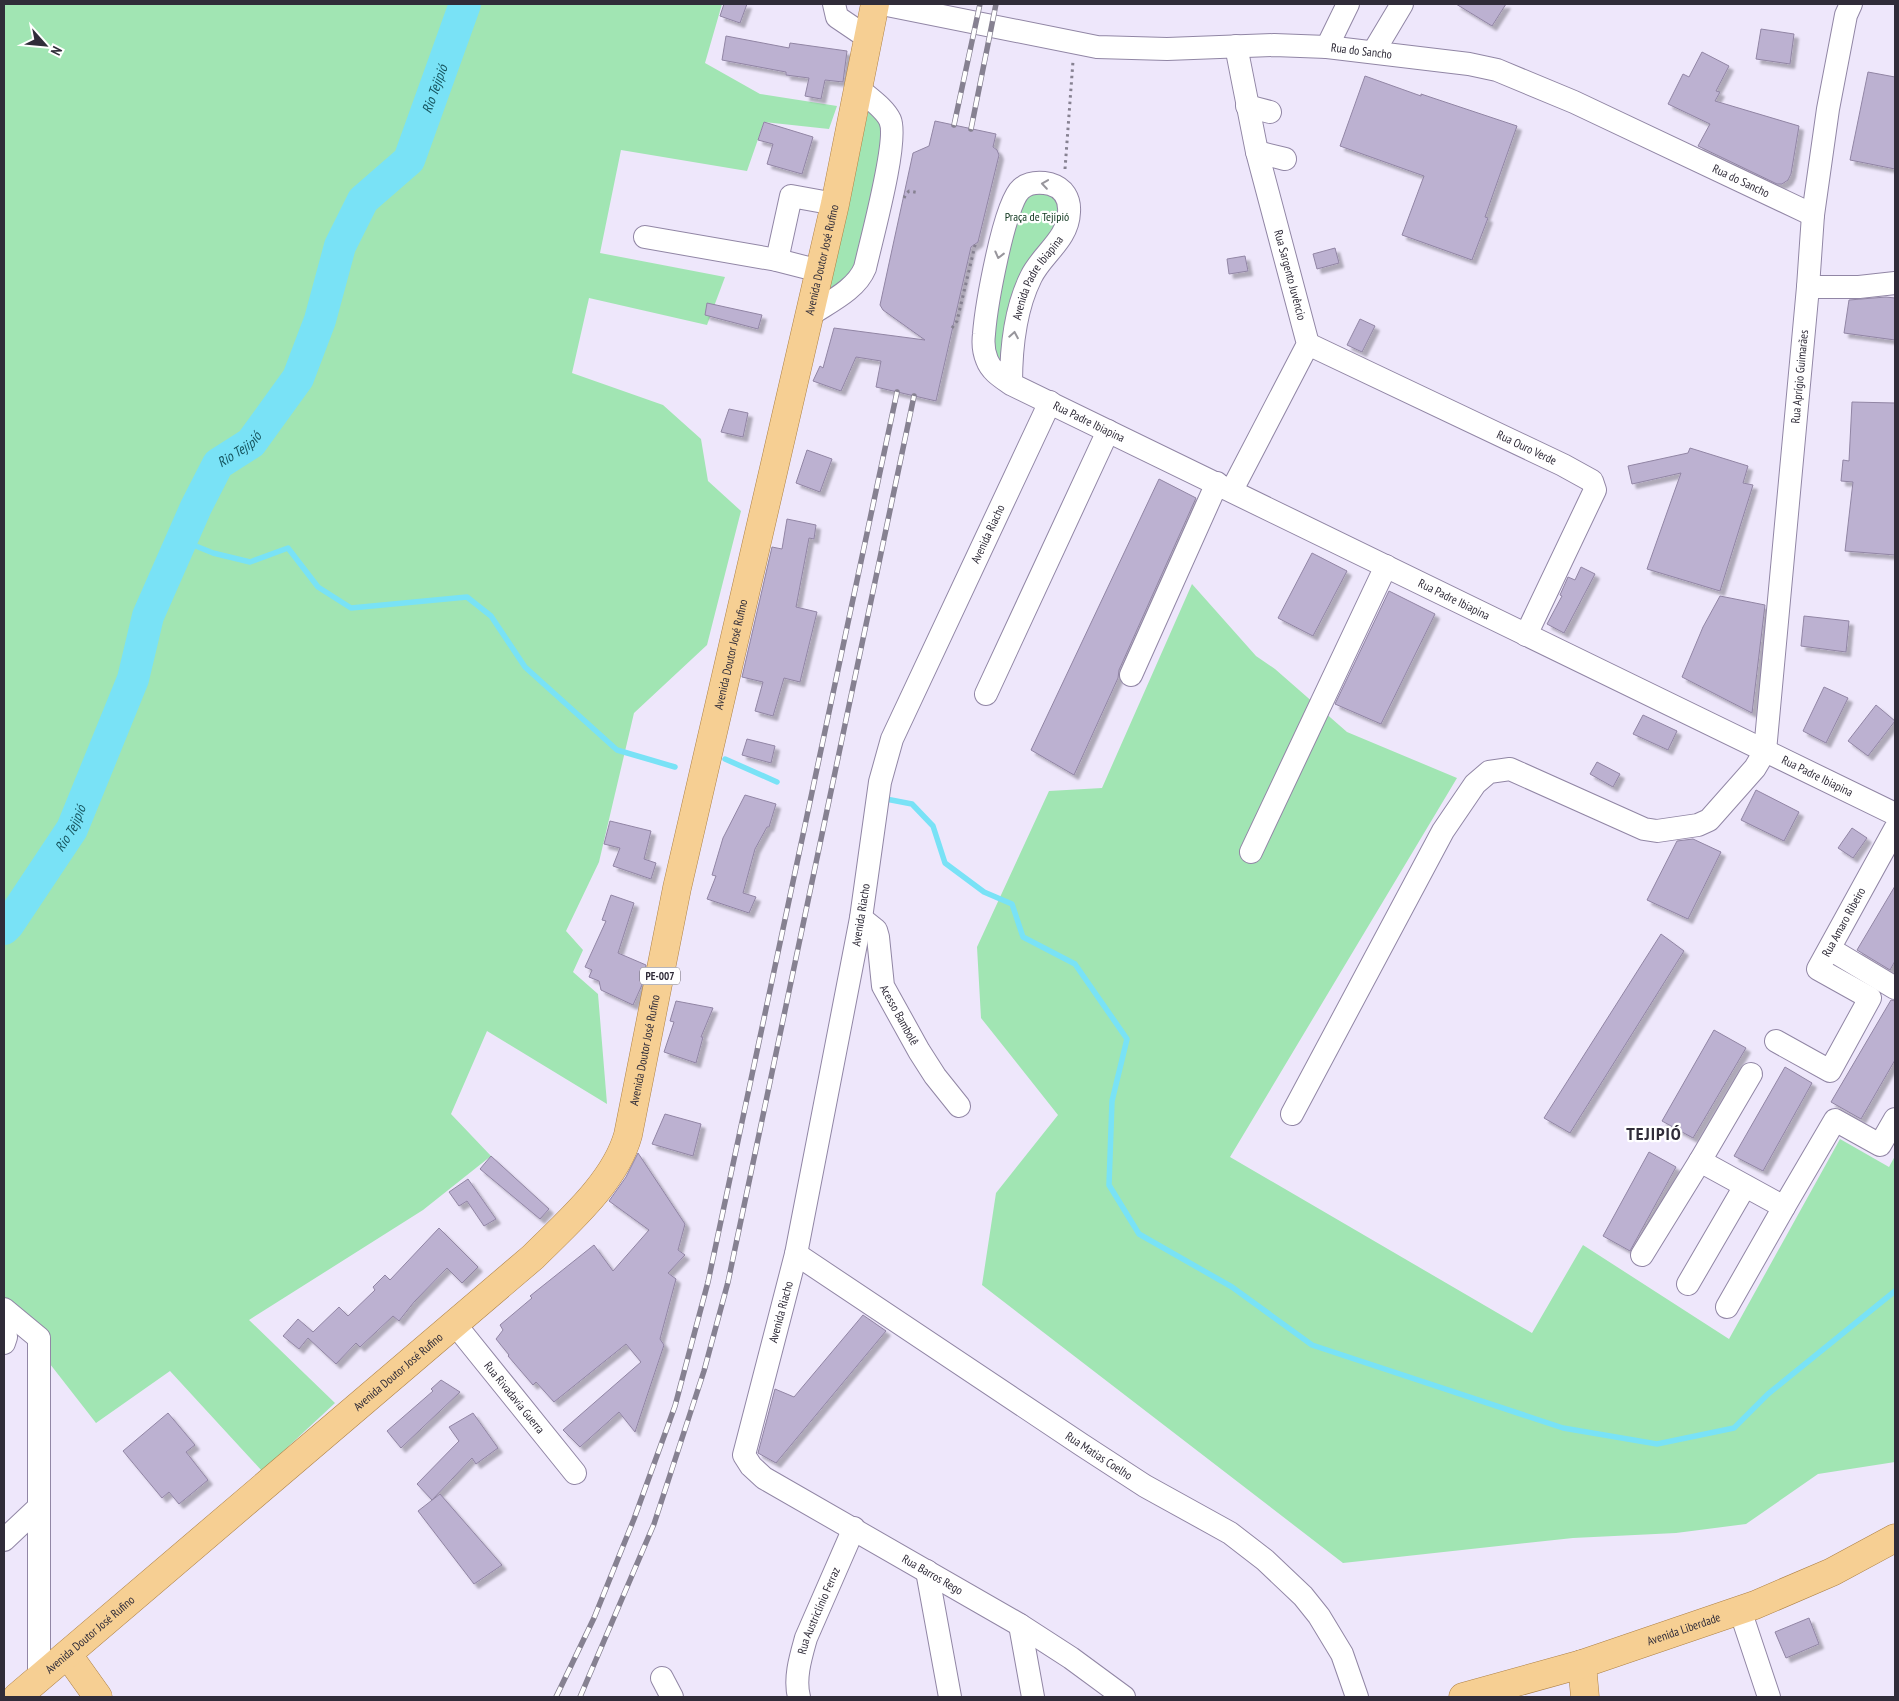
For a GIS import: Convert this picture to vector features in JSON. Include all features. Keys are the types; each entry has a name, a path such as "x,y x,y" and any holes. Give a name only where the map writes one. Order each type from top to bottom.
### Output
{"main road":[{"name":"Avenida Doutor José Rufino","path":"17,1697 533,1257 575,1215 609,1174 625,1144 677,888 820,271 875,4"},
{"name":"Avenida Liberdade","path":"1463,1697 1582,1664 1740,1610 1832,1572 1895,1538"},
{"path":"68,1655 98,1697"},
{"path":"1582,1664 1585,1697"}],"street":[{"path":"834,4 834,11 837,17 868,38"},
{"name":"Rua do Sancho","path":"882,4 1097,47 1120,49 1327,46 1469,64 1497,70 1574,102 1813,215"},
{"path":"1327,46 1348,4"},
{"path":"1374,51 1402,4"},
{"name":"Rua Aprígio Guimarães","path":"1765,751 1813,215 1828,109 1846,14 1851,4"},
{"name":"Rua Sargento Juvêncio","path":"1236,46 1257,152 1308,344"},
{"path":"810,315 850,288 862,277 884,184 892,140 890,120 884,111 857,88"},
{"path":"1247,106 1270,112"},
{"path":"1257,152 1285,159"},
{"path":"1011,384 992,370 987,360 984,336 996,264 1010,208 1020,189 1029,184 1040,182 1052,184 1064,191"},
{"name":"Avenida Padre Ibiapina","path":"1011,384 1012,348 1021,304 1031,276 1058,242 1066,226 1069,201 1064,191"},
{"path":"777,260 791,196 835,204"},
{"path":"645,237 777,260 820,271"},
{"path":"1808,287 1859,287 1895,283"},
{"path":"1131,675 1224,487 1308,344"},
{"name":"Rua Ouro Verde","path":"1308,344 1563,464 1592,481 1595,490 1526,634"},
{"name":"Rua Padre Ibiapina","path":"1011,384 1895,814"},
{"name":"Avenida Riacho","path":"744,1452 796,1254 861,918 880,782 892,738 1050,402"},
{"path":"986,694 1108,431"},
{"path":"1252,852 1386,566"},
{"path":"1292,1114 1443,831 1475,784 1489,772 1510,768 1644,829 1657,831 1698,825 1709,820 1755,768 1765,751"},
{"name":"Rua Amaro Ribeiro","path":"1776,1041 1830,1071 1870,998 1818,969 1895,829"},
{"name":"Acesso Bambolê","path":"861,918 876,930 883,986 935,1076 959,1106"},
{"path":"1830,949 1895,988"},
{"path":"1642,1255 1751,1074"},
{"path":"1727,1307 1835,1120 1880,1145 1895,1119"},
{"path":"1700,1161 1784,1207"},
{"path":"1688,1284 1746,1186"},
{"name":"Rua Matias Coelho","path":"796,1254 1145,1486 1230,1533 1251,1549 1303,1596 1319,1616 1342,1654 1357,1697"},
{"path":"4,1310 39,1338 39,1679"},
{"path":"4,1323 6,1337 4,1343"},
{"name":"Rua Rivadavia Guerra","path":"454,1323 575,1473"},
{"name":"Rua Barros Rego","path":"744,1452 747,1462 764,1478 1020,1625 1071,1658 1124,1697"},
{"path":"4,1540 39,1507"},
{"name":"Rua Austriclínio Ferraz","path":"798,1697 797,1680 806,1638 854,1528"},
{"path":"927,1571 950,1697"},
{"path":"1740,1610 1769,1697"},
{"path":"1020,1625 1033,1697"}],"path":[{"path":"1064,191 1074,42"},
{"path":"902,207 906,194 912,191 919,193"},
{"path":"952,328 957,321 976,240"}],"green space":[{"path":"4,4 722,4 705,63 760,94 837,106 829,129 764,122 747,171 621,150 600,253 725,277 707,325 589,298 572,373 663,405 701,439 708,481 741,511 707,645 634,713 599,862 566,931 583,950 573,972 598,994 607,1104 487,1031 451,1114 491,1156 423,1210 249,1320 335,1403 262,1471 170,1371 96,1423 4,1305"},
{"path":"871,101 886,116 861,277 820,303"},
{"name":"Praça de Tejipió","path":"1035,184 1069,202 1044,260 1007,383 983,318 993,262"},
{"path":"1192,584 1256,656 1275,669 1347,732 1457,778 1230,1157 1532,1333 1583,1245 1729,1339 1840,1139 1889,1167 1895,1156 1895,1462 1818,1474 1746,1524 1676,1533 1573,1538 1343,1563 982,1285 996,1193 1058,1115 981,1018 977,947 1049,791 1102,788"}],"building":[{"path":"724,4 747,4 740,23 720,16"},
{"path":"1456,4 1506,4 1492,26"},
{"path":"1761,29 1794,34 1790,64 1756,59"},
{"path":"726,36 789,48 790,43 847,51 843,82 825,80 821,99 805,96 809,78 786,75 786,72 722,60"},
{"path":"1702,52 1729,66 1716,91 1720,92 1715,101 1799,126 1791,174 1788,180 1782,184 1777,184 1698,146 1710,124 1668,104 1683,74 1689,77"},
{"path":"1868,72 1895,77 1895,169 1850,160"},
{"path":"1365,76 1517,126 1485,217 1488,218 1472,260 1402,235 1424,176 1340,146"},
{"path":"935,121 996,134 993,147 999,155 978,242 971,247 936,401 876,387 881,361 856,357 841,391 813,381 820,366 823,368 834,328 925,340 883,310 880,305 913,153 929,146"},
{"path":"764,122 813,137 802,174 767,164 773,144 758,140"},
{"path":"1335,248 1339,263 1317,269 1313,254"},
{"path":"1245,256 1248,271 1229,274 1227,259"},
{"path":"1895,298 1895,340 1844,333 1849,300"},
{"path":"707,303 762,315 758,329 705,315"},
{"path":"1360,319 1375,326 1362,352 1347,345"},
{"path":"1852,402 1895,403 1895,555 1845,551 1853,482 1841,481 1843,460 1849,461"},
{"path":"729,409 748,413 743,437 721,432"},
{"path":"1690,448 1748,466 1743,483 1753,485 1720,591 1647,569 1681,473 1632,484 1628,466 1688,453"},
{"path":"807,450 832,459 820,492 796,483"},
{"path":"1159,479 1196,498 1074,775 1031,750"},
{"path":"787,519 816,525 814,539 809,538 796,607 817,612 800,682 784,678 773,716 755,711 763,682 742,677 772,547 782,549"},
{"path":"1312,553 1347,571 1313,636 1278,618"},
{"path":"1581,567 1595,574 1564,633 1547,624 1562,596 1560,595 1568,577 1575,580"},
{"path":"1389,591 1435,614 1381,724 1335,704"},
{"path":"1720,596 1765,605 1752,713 1682,677 1703,627"},
{"path":"1804,616 1849,621 1846,652 1801,646"},
{"path":"1824,687 1848,698 1826,743 1803,731"},
{"path":"1876,705 1895,721 1868,756 1848,741"},
{"path":"1643,715 1677,731 1668,750 1633,734"},
{"path":"747,739 775,746 771,763 742,755"},
{"path":"1597,762 1620,774 1613,787 1590,774"},
{"path":"1756,790 1799,812 1784,841 1741,820"},
{"path":"745,795 776,804 769,827 767,827 755,849 743,893 756,897 749,913 707,899 716,876 712,875 723,838"},
{"path":"610,821 651,831 644,859 656,863 651,879 613,866 620,848 604,844"},
{"path":"1852,828 1867,838 1853,858 1838,848"},
{"path":"1693,839 1721,852 1688,919 1647,900 1677,841"},
{"path":"1895,886 1895,961 1890,970 1857,950"},
{"path":"611,895 634,903 618,953 646,965 642,985 633,1005 601,990 599,981 589,977 592,970 585,967 606,921 602,920"},
{"path":"1661,934 1684,951 1570,1133 1544,1118"},
{"path":"1891,1000 1895,1001 1895,1060 1861,1119 1831,1102"},
{"path":"676,1001 713,1008 701,1037 703,1037 696,1063 664,1052 674,1022 670,1021"},
{"path":"1714,1030 1746,1048 1693,1138 1662,1121"},
{"path":"1785,1067 1812,1083 1763,1171 1734,1156"},
{"path":"665,1114 701,1124 693,1156 652,1144"},
{"path":"1649,1152 1676,1167 1630,1251 1603,1236"},
{"path":"638,1153 685,1224 678,1250 685,1255 668,1273 676,1279 660,1339 664,1345 635,1432 619,1412 580,1447 563,1430 641,1362 626,1344 554,1402 536,1382 533,1385 496,1339 503,1330 500,1325 532,1298 530,1296 594,1245 613,1271 649,1230 609,1201 626,1177"},
{"path":"491,1156 549,1209 540,1219 480,1169"},
{"path":"468,1179 496,1219 484,1226 467,1201 459,1206 449,1192"},
{"path":"439,1228 478,1267 462,1283 447,1268 414,1302 399,1321 393,1316 360,1347 356,1343 336,1364 308,1338 299,1349 283,1336 298,1319 313,1332 339,1307 348,1316 375,1290 373,1287 385,1275 390,1280"},
{"path":"863,1315 886,1331 776,1463 758,1453 775,1389 794,1397"},
{"path":"441,1380 460,1392 401,1448 387,1431 433,1391 431,1389"},
{"path":"168,1413 195,1445 186,1452 208,1480 179,1504 169,1492 162,1498 123,1451"},
{"path":"473,1413 498,1448 476,1464 472,1458 432,1500 417,1484 459,1441 449,1427"},
{"path":"440,1494 502,1565 474,1584 418,1511"},
{"path":"1809,1618 1819,1644 1786,1658 1775,1632"}],"waterway":[{"name":"Rio Tejipió","path":"4,929 72,829 133,679 148,616 196,507 218,464 251,443 298,378 320,320 340,246 363,200 409,160 465,4"},
{"path":"181,540 213,553 250,562 288,548 318,587 351,608 467,597 491,616 525,667 617,750 675,767"},
{"path":"725,759 777,782"},
{"path":"886,799 912,804 933,826 945,863 984,892 1012,904 1023,937 1075,964 1127,1039 1112,1101 1109,1185 1139,1234 1232,1287 1312,1345 1563,1428 1657,1444 1734,1428 1768,1394 1895,1291"}],"railway":[{"path":"954,125 980,4"},
{"path":"971,129 996,4"},
{"path":"556,1697 594,1618 634,1519 675,1406 708,1282 897,392"},
{"path":"580,1697 654,1524 704,1371 728,1282 914,396"}],"district":[{"name":"TEJIPIÓ","path":"1654,1134"}]}
